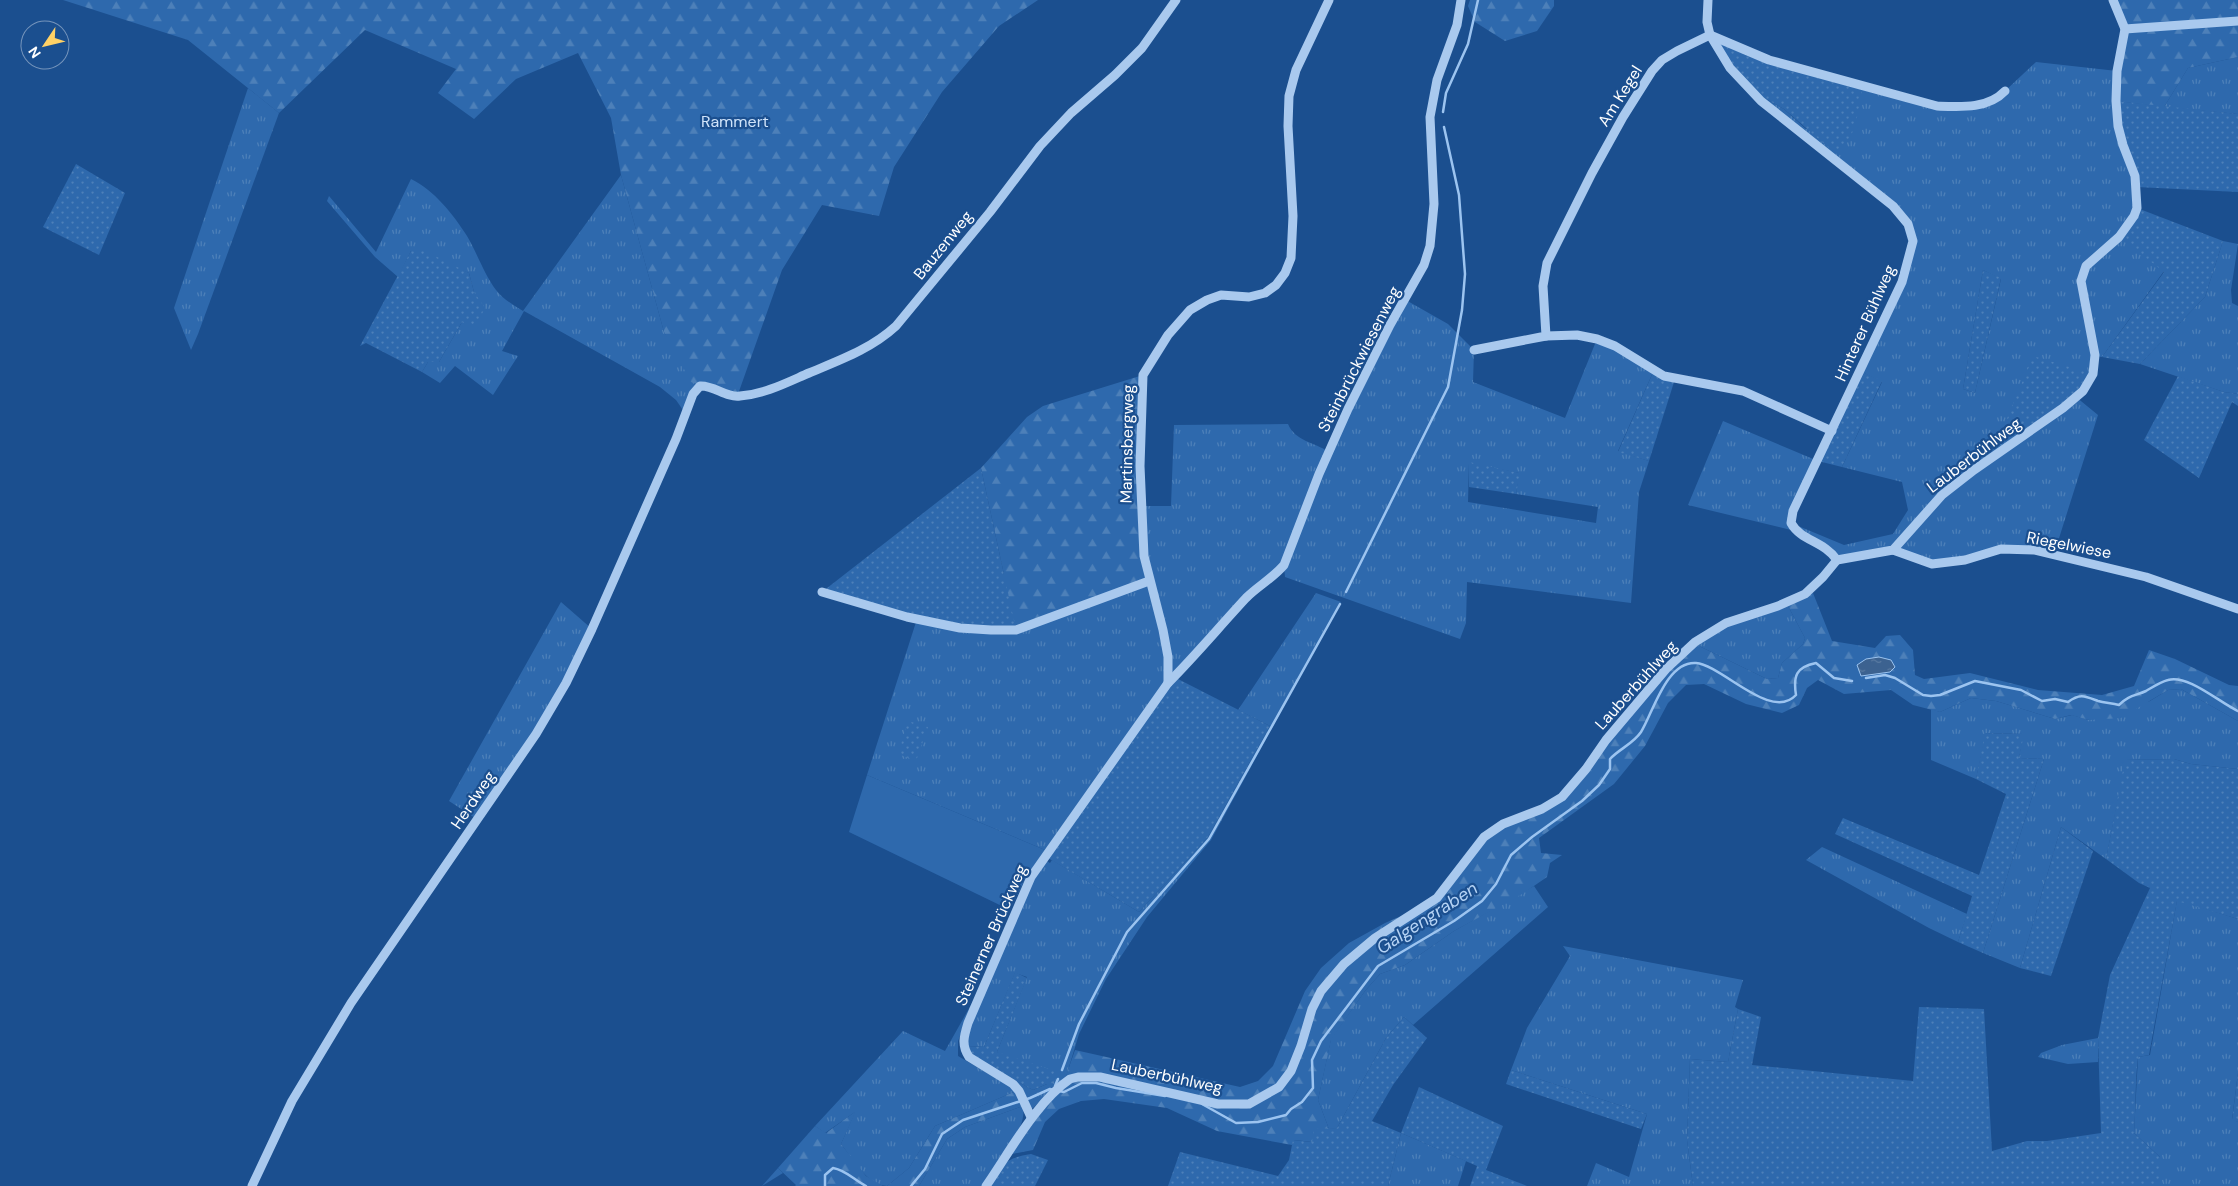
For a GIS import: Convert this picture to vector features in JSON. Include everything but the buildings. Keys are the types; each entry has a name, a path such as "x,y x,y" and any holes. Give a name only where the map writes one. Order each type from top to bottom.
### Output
{"street":[{"name":"Bauzenweg","path":"685,413 693,394 700,386 709,386 737,397 762,393 853,355 882,339 896,326 984,219 1040,146 1071,113 1115,76 1142,48 1176,0"},
{"name":"Martinsbergweg","path":"1168,683 1168,658 1163,630 1144,556 1141,506 1142,375 1168,335 1190,310 1207,300 1221,295 1249,297 1265,293 1276,285 1285,273 1291,258 1293,216 1288,126 1289,96 1296,70 1329,0"},
{"name":"Steinbrückwiesenweg","path":"1168,683 1248,596 1275,576 1284,565 1319,474 1348,409 1390,325 1424,265 1430,246 1434,204 1430,117 1437,80 1457,25 1461,0"},
{"name":"Hinterer Bühlweg","path":"1708,0 1706,22 1710,35 1730,68 1761,101 1893,206 1908,224 1913,241 1902,282 1793,511 1791,523 1795,531 1831,551 1837,560"},
{"path":"2113,0 2125,29 2238,21"},
{"name":"Lauberbühlweg","path":"1893,550 1942,495 1974,470 2063,408 2084,391 2093,374 2095,356 2081,292 2081,281 2086,266 2119,237 2134,216 2137,208 2135,176 2118,126 2116,102 2117,71 2125,29"},
{"path":"1710,35 1768,60 1937,106 1965,107 1984,103 1997,99 2005,90"},
{"name":"Am Kegel","path":"1546,336 1543,286 1547,263 1592,173 1623,117 1652,71 1662,60 1677,50 1710,35"},
{"path":"1474,350 1546,336 1577,335 1597,339 1616,346 1664,376 1743,391 1832,431"},
{"name":"Herdweg","path":"252,1186 292,1101 351,1003 531,742 566,683 592,629 676,439 685,413"},
{"name":"Riegelwiese","path":"1893,550 1932,564 1965,560 2001,549 2034,550 2146,577 2238,609"},
{"path":"1837,560 1893,550"},
{"name":"Lauberbühlweg","path":"986,1186 1020,1138 1031,1117 1065,1083 1078,1077 1100,1077 1218,1104 1249,1104 1279,1087 1291,1071 1301,1046 1312,1008 1321,991 1344,964 1375,938 1437,898 1484,837 1503,824 1542,810 1562,797 1586,769 1606,740 1666,669 1695,642 1726,623 1778,606 1805,594 1837,560"},
{"path":"822,592 907,616 960,628 1016,630 1149,581"},
{"name":"Steinerner Brückweg","path":"1031,1117 1019,1091 1013,1084 969,1057 964,1050 963,1042 968,1023 1031,877 1168,683"}],"green space":[{"name":"Rammert","path":"63,0 1038,0 999,26 942,92 894,167 879,216 822,205 782,270 737,397 691,382 664,332 621,175 611,118 578,53 516,79 474,119 438,93 456,69 365,30 279,113 188,40"},
{"path":"1470,0 1554,0 1554,6 1537,31 1505,41 1475,22 1468,6"},
{"path":"2113,0 2238,0 2238,57 2188,68 2164,107 2116,101 2125,29"},
{"path":"1710,35 1769,60 1863,87 1852,132 1843,147 1836,152 1784,109 1764,98 1761,101"},
{"path":"2238,57 2238,114 2164,107 2188,68"},
{"path":"2036,62 2117,71 2135,176 2137,208 2164,271 2102,357 2095,356 2093,374 2076,397 2098,415 2054,554 2012,549 1932,564 1893,550 1844,560 1795,531 1688,505 1723,421 1818,461 1791,523 1844,545 1893,534 1908,510 1902,482 1842,467 1882,382 1860,371 1902,282 1913,241 1893,206 1761,101 1764,98 1784,109 1806,129 1863,87 1965,107 2005,91","holes":["1983,270 2001,279 1975,393 1963,389"]},
{"path":"248,88 279,113 191,350 174,308"},
{"path":"2116,101 2238,114 2238,192 2137,187"},
{"path":"76,164 125,193 99,255 43,227"},
{"path":"621,175 664,332 700,386 685,413 676,400 660,387 524,311 502,351 518,356 493,395 455,366 440,383 422,372 428,362 439,362 462,322 474,292 469,273 411,251 398,277 375,257 327,201 329,196 376,252 411,179 435,196 456,219 496,290 505,299 523,311"},
{"path":"2137,208 2223,241 2205,297 2140,364 2102,357 2164,272 2119,237"},
{"path":"2223,241 2238,244 2231,290 2232,303 2238,306 2238,394 2224,392 2140,364 2205,297"},
{"path":"421,249 469,273 474,292 485,308 474,329 462,322 439,362 428,362 422,372 366,343 360,346 411,251"},
{"path":"1983,270 2001,278 1975,393 1963,389"},
{"path":"1404,299 1448,324 1474,350 1473,382 1565,418 1597,339 1654,370 1618,451 1649,461 1639,492 1631,603 1467,582 1466,623 1460,639 1285,577 1284,566 1156,693 1045,850 867,775 917,619 1141,506 1171,506 1174,425 1288,424 1291,430 1300,438 1329,452","holes":["1469,463 1519,473 1516,494 1598,507 1596,523 1468,502"]},
{"path":"2033,356 2093,374 2083,391 2026,434 2006,421"},
{"path":"1654,370 1675,379 1649,461 1618,452"},
{"path":"1860,371 1882,381 1842,467 1818,461"},
{"path":"1143,375 1141,406 1149,581 1016,630 981,468 1027,417 1043,406"},
{"path":"2178,376 2224,392 2238,394 2238,406 2232,402 2199,478 2144,440"},
{"path":"1469,462 1520,473 1516,494 1469,487"},
{"path":"981,468 1016,630 960,628 822,592"},
{"path":"1316,593 1341,602 1211,840 1147,917 1106,979 1079,1034 1066,1077 1033,1108 1030,1108 1013,1079 1033,1090 1047,1084 997,1052 1027,977 1015,973 984,1047 966,1046 970,1023 1032,878 1045,860 1050,863 1052,860 1139,912 1208,837 1270,726 1238,710"},
{"path":"1813,593 1832,641 1875,648 1886,636 1900,635 1913,650 1915,675 1924,679 1970,673 2038,690 2102,695 2134,686 2149,650 2175,659 2229,685 2238,686 2238,721 2181,689 2168,690 2121,718 2089,720 2071,715 2055,719 1996,701 1971,698 1940,712 1913,705 1891,690 1844,694 1818,680 1807,688 1799,705 1782,713 1746,704 1704,684 1686,685 1668,703 1645,746 1614,784 1539,838 1541,853 1562,855 1550,863 1547,877 1522,894 1454,931 1405,965 1380,974 1365,991 1331,1040 1318,1100 1329,1129 1315,1129 1313,1142 1294,1140 1292,1145 1217,1131 1167,1108 1104,1099 1081,1101 1059,1109 1045,1122 1033,1150 1012,1154 1037,1118 1061,1090 1075,1050 1240,1087 1258,1081 1273,1066 1305,991 1321,968 1349,943 1385,923 1438,900 1485,838 1504,826 1563,798 1667,671 1697,645 1767,679 1778,678 1782,663 1803,644 1805,638 1788,606"},
{"path":"561,602 592,629 566,683 475,818 449,801"},
{"path":"1788,606 1805,638 1803,644 1782,663 1778,678 1767,679 1697,645 1725,627"},
{"path":"1176,678 1270,726 1208,837 1139,912 1048,858"},
{"path":"2181,689 2238,721 2238,769 2191,764 2174,759 2126,760 2106,859 2061,827 2020,968 1983,953 2044,759 2019,758 2023,734 1986,733 1976,779 1931,760 1931,709 1940,712 1971,698 1996,701 2055,719 2072,715 2089,720 2150,701 2168,690"},
{"path":"908,721 928,727 916,761 898,754"},
{"path":"1985,733 2024,734 2019,758 2044,759 1983,953 1958,942 1972,896 1835,834 1843,818 1979,875 2006,794 1976,779"},
{"path":"2174,759 2191,764 2238,769 2238,919 2177,901 2149,1055 2138,1057 2136,1076 2134,1133 2160,1157 2160,1186 1693,1186 1687,1140 1690,1059 1728,1062 1738,1009 1761,1017 1752,1065 1913,1081 1919,1007 1984,1009 1992,1151 2027,1141 2047,1141 2101,1133 2098,1038 2110,975 2150,888 2139,883 2106,859 2125,760"},
{"path":"867,775 1045,850 1027,875 1010,910 849,832"},
{"path":"2061,827 2093,851 2051,976 2020,968"},
{"path":"1822,847 1967,914 1958,942 1806,860"},
{"path":"1534,886 1548,907 1413,1025 1404,1017 1386,1038 1337,1128 1329,1129 1318,1100 1331,1039 1365,991 1380,974 1405,965 1454,931"},
{"path":"2177,900 2238,919 2238,1073 2232,1119 2238,1122 2238,1186 2160,1186 2160,1157 2134,1133 2138,1057 2150,1055"},
{"path":"1563,946 1743,980 1735,1007 1738,1009 1728,1062 1690,1059 1687,1140 1693,1186 1587,1186 1596,1163 1629,1177 1647,1114 1511,1070 1527,1028 1570,956"},
{"path":"1015,972 1027,978 997,1052 1058,1072 1051,1086 1047,1084 1033,1090 975,1059 966,1046 984,1047"},
{"path":"976,996 958,1041 958,1056 1016,1091 935,1126 909,1168 887,1186 873,1181 861,1170 841,1144 855,1112 825,1133 815,1126 903,1031 945,1051"},
{"path":"1404,1017 1427,1038 1393,1085 1372,1121 1401,1133 1388,1186 1168,1186 1180,1152 1278,1176 1289,1160 1293,1140 1312,1142 1314,1129 1337,1128 1386,1038"},
{"path":"2098,1038 2098,1062 2068,1064 2038,1057 2041,1053 2062,1045"},
{"path":"1511,1070 1647,1114 1641,1129 1506,1084"},
{"path":"2238,1073 2238,1122 2232,1120"},
{"path":"1419,1087 1503,1126 1486,1170 1527,1186 1470,1186 1477,1166 1401,1133"},
{"path":"1016,1091 1023,1106 965,1127 947,1139 919,1186 887,1186 909,1168 935,1126"},
{"path":"1023,1106 1021,1126 1016,1137 982,1186 919,1186 947,1139 965,1127"},
{"path":"856,1111 841,1144 866,1176 883,1186 795,1186 778,1168 815,1126 826,1133"},
{"path":"1401,1133 1466,1161 1458,1186 1388,1186"},
{"path":"1031,1154 1048,1160 1035,1186 988,1186 1009,1160"},
{"path":"778,1168 783,1173 762,1186"}],"water":[{"path":"1879,657 1891,660 1895,667 1890,672 1861,676 1857,665 1866,659"}],"waterway":[{"path":"1443,112 1446,93 1468,44 1478,0"},
{"path":"1346,592 1448,387 1462,310 1465,274 1459,195 1444,127"},
{"path":"1062,1070 1079,1024 1127,932 1209,839 1340,604"},
{"name":"Galgengraben","path":"1202,1104 1236,1123 1258,1122 1286,1115 1291,1109 1302,1102 1313,1088 1312,1060 1321,1041 1378,966 1454,921 1482,901 1496,884 1511,855 1532,837 1582,801 1599,785 1610,769 1610,759 1641,732 1662,690 1676,670 1696,663 1707,666 1746,690 1773,702 1786,701 1796,695 1795,683 1797,673 1804,667 1816,663 1834,678 1852,681"},
{"name":"Galgengraben","path":"1866,678 1885,675 1895,678 1923,695 1931,696 1940,695 1975,681 2021,690 2042,701 2055,699 2068,702 2076,697 2083,696 2119,705 2129,697 2146,691 2162,682 2176,679 2204,690 2238,711"},
{"path":"1055,1086 1058,1079"},
{"name":"Galgengraben","path":"1059,1091 1064,1092 1082,1083 1096,1083 1165,1096"},
{"name":"Galgengraben","path":"911,1186 925,1169 942,1134 963,1120 1030,1098 1050,1089 1054,1090"},
{"name":"Galgengraben","path":"825,1186 825,1175 833,1168 846,1173 866,1186"}]}
